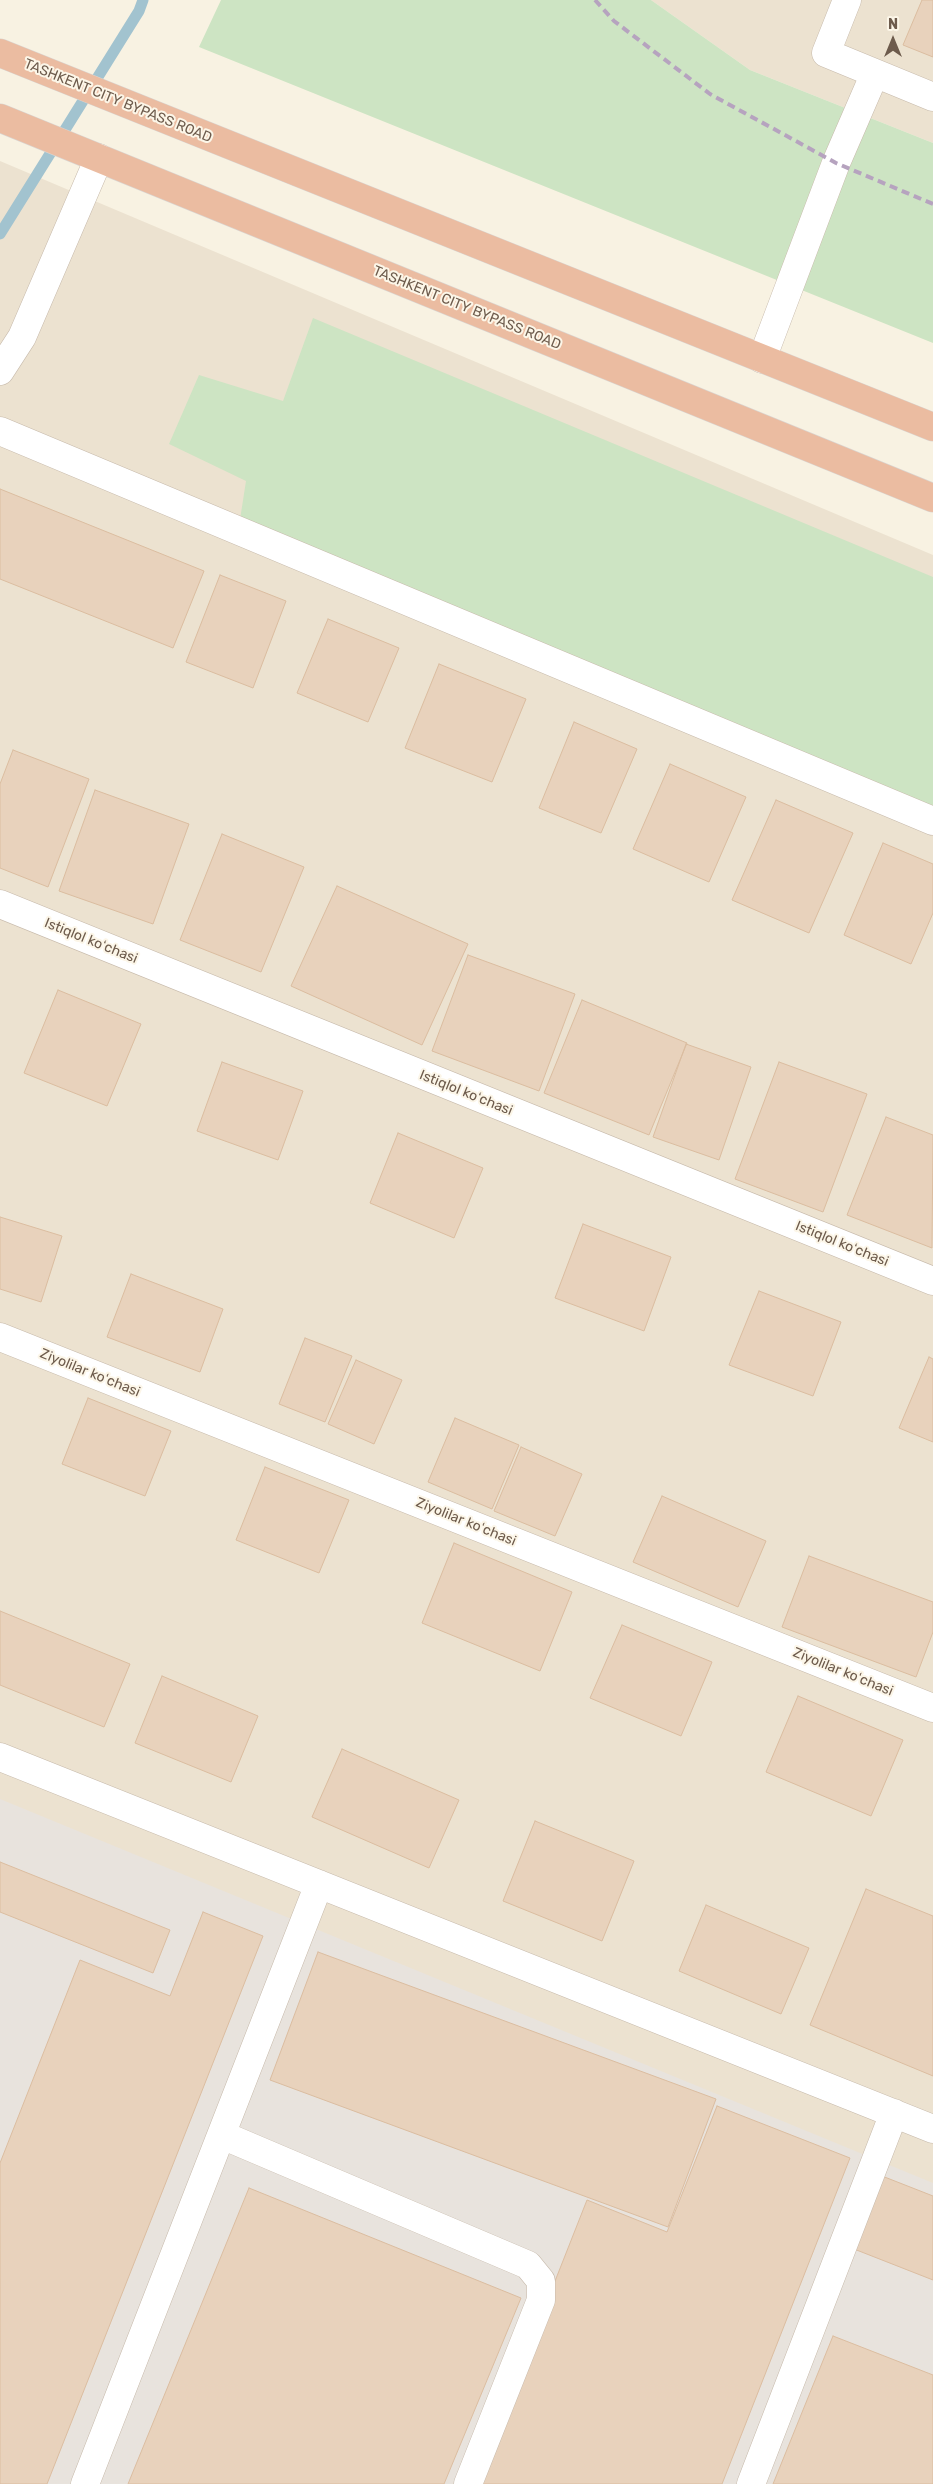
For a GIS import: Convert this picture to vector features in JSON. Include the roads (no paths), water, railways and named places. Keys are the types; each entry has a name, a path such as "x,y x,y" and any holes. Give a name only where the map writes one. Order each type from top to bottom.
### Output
{"highway":[{"name":"TASHKENT CITY BYPASS ROAD","path":"0,53 933,427"},
{"name":"TASHKENT CITY BYPASS ROAD","path":"0,118 933,498"}],"street":[{"path":"848,0 826,53 933,97"},
{"path":"762,359 836,163 875,73"},
{"path":"0,371 22,337 87,154"},
{"path":"0,431 933,821"},
{"name":"Istiqlol koʻchasi","path":"0,904 933,1281"},
{"name":"Ziyolilar koʻchasi","path":"0,1337 933,1708"},
{"path":"0,1757 933,2129"},
{"path":"85,2484 320,1884"},
{"path":"751,2484 894,2113"},
{"path":"222,2135 528,2265 541,2281 541,2300 468,2484"}],"waterway":[{"path":"0,234 139,11 143,0"}],"railway":[{"path":"595,0 614,21 710,94 836,163 933,204"}]}
